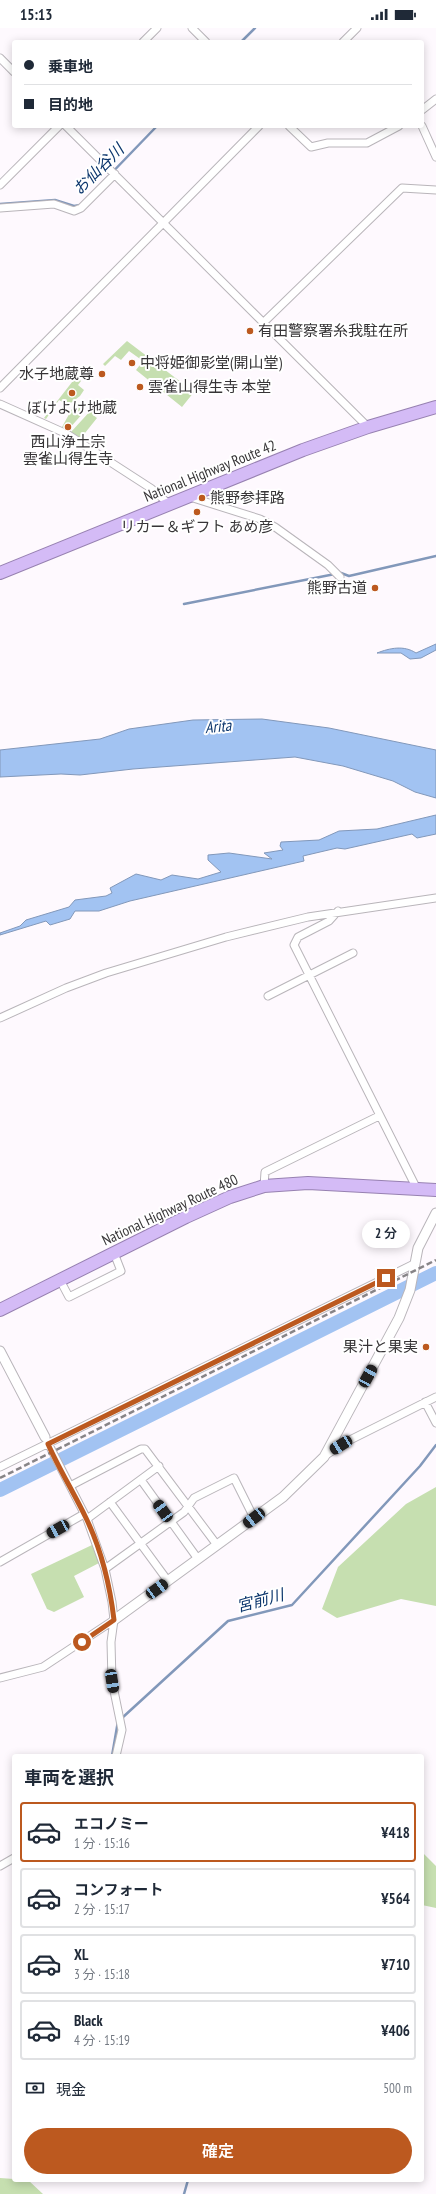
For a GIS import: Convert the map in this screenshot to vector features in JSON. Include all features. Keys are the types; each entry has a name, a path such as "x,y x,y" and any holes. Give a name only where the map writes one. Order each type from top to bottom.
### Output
{"highway":[{"name":"National Highway Route 42","path":"0,573 303,450 368,427 436,407"},
{"name":"National Highway Route 480","path":"0,1310 230,1197 264,1186 308,1182 436,1190"}],"street":[{"path":"145,40 157,28"},
{"path":"192,28 204,40"},
{"path":"345,40 357,28"},
{"path":"0,58 12,70"},
{"path":"424,108 436,99"},
{"path":"0,185 57,128"},
{"path":"68,128 368,427"},
{"path":"0,388 258,128"},
{"path":"292,128 311,147 328,142 367,143 395,128"},
{"path":"423,128 436,156"},
{"path":"0,208 54,204 74,211 81,208 115,174"},
{"path":"264,322 402,188 436,190"},
{"path":"0,404 67,434 152,489 170,505"},
{"path":"190,497 260,519 275,527 328,565 340,577"},
{"path":"0,1018 66,988 140,962 226,937 308,917 436,898"},
{"path":"338,912 329,921 295,940 294,945 417,1189"},
{"path":"268,996 353,953"},
{"path":"264,1186 265,1172 380,1116"},
{"path":"324,1457 399,1318 410,1290 414,1264 421,1242 436,1213"},
{"path":"60,1280 69,1297 122,1271 114,1253"},
{"path":"0,1467 47,1441 414,1264"},
{"path":"0,1351 85,1517 104,1569 114,1620 111,1642 112,1681 122,1730 116,1754"},
{"path":"0,1678 32,1671 49,1663 114,1620 254,1518 292,1489 324,1457 348,1441 436,1397"},
{"path":"425,1402 436,1423"},
{"path":"70,1486 143,1449 147,1451 159,1466 217,1545"},
{"path":"0,1562 110,1502 159,1466"},
{"path":"104,1569 184,1512 194,1498 234,1478 254,1518"},
{"path":"141,1480 198,1559"},
{"path":"110,1502 168,1581"},
{"path":"1,1863 12,1859"}],"green space":[{"path":"127,341 194,392 182,407 136,370 143,361 129,351 121,360 115,356 105,366 103,364"},
{"path":"76,377 81,381 78,385 84,390 80,396 68,405 59,400 46,419 44,418"},
{"path":"78,406 84,412 68,430 62,427 73,407"},
{"path":"93,408 96,411 93,415 97,418 81,438 71,432"},
{"path":"436,1487 436,1606 401,1599 337,1618 322,1609 338,1567 406,1504"},
{"path":"92,1545 99,1563 74,1576 84,1597 54,1612 47,1609 31,1574"},
{"path":"424,1854 436,1866 436,1908 424,1905"},
{"path":"0,2178 12,2179 12,2182 30,2182 43,2194 0,2194"}],"water":[{"path":"436,644 436,650 421,658 410,659 401,653 377,653 402,648 416,653"},
{"name":"Arita","path":"262,719 329,728 436,750 436,798 415,792 393,781 343,766 295,757 133,769 80,775 61,774 0,777 0,750 100,739 129,729 193,720"},
{"path":"436,815 436,834 417,838 412,834 345,849 337,848 303,856 304,861 130,901 99,911 75,911 70,919 50,925 46,921 0,935 0,933 20,926 26,920 69,907 75,900 106,896 112,893 110,888 136,874 161,880 172,875 198,879 221,872 208,860 208,855 229,853 272,859 264,853 283,850 280,846 281,842 319,840 339,831 377,829"}],"waterway":[{"name":"お仙谷川","path":"243,40 255,28"},
{"name":"お仙谷川","path":"102,183 155,128"},
{"name":"お仙谷川","path":"0,204 55,200 74,206 80,205"},
{"path":"341,573 349,576 436,556"},
{"path":"184,604 335,574"},
{"path":"0,1490 436,1273"},
{"name":"宮前川","path":"122,1718 228,1621 292,1605 420,1466 436,1445"},
{"name":"宮前川","path":"112,1754 118,1721"},
{"name":"宮前川","path":"184,2194 187,2182"}],"railway":[{"path":"0,1478 436,1260"}],"place":[{"name":"有田警察署糸我駐在所","path":"250,331"},
{"name":"中将姫御影堂(開山堂)","path":"132,363"},
{"name":"水子地蔵尊","path":"102,374"},
{"name":"雲雀山得生寺 本堂","path":"140,387"},
{"name":"ぼけよけ地蔵","path":"72,393"},
{"name":"西山浄土宗 雲雀山得生寺","path":"68,427"},
{"name":"熊野参拝路","path":"202,498"},
{"name":"リカー＆ギフト あめ彦","path":"197,512"},
{"name":"熊野古道","path":"375,588"},
{"name":"果汁と果実","path":"426,1347"}],"route":[{"path":"82,1642 114,1620 112,1602 104,1569 86,1519 48,1444 386,1278"}]}
